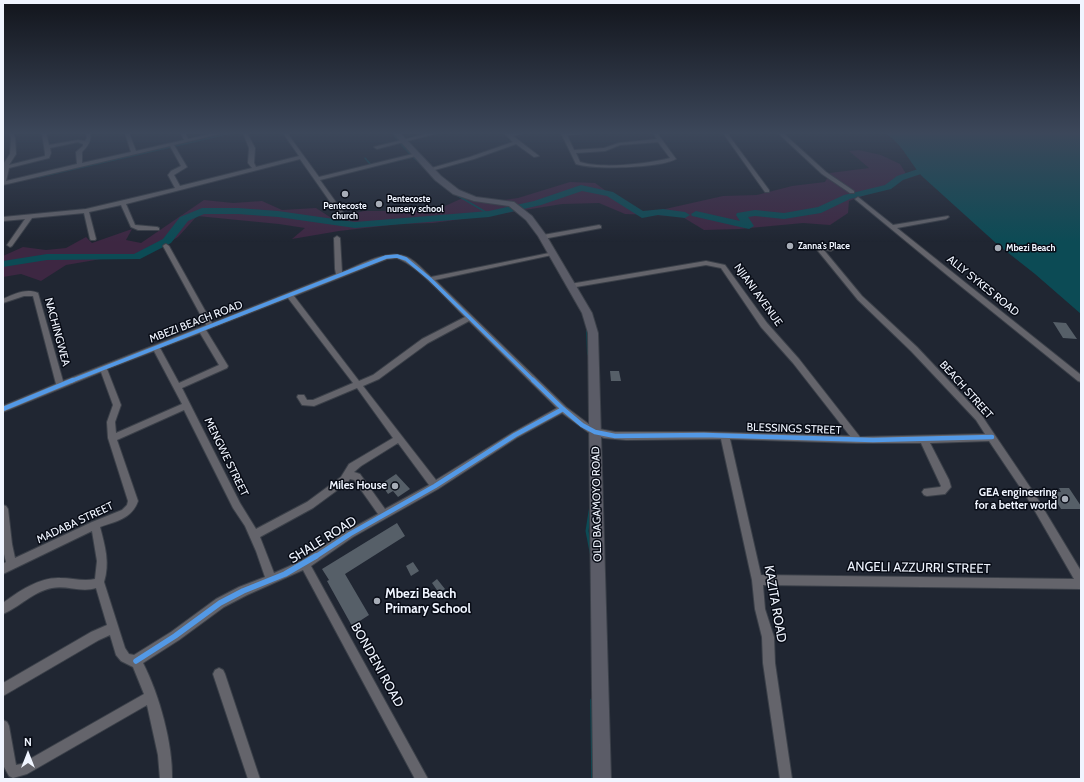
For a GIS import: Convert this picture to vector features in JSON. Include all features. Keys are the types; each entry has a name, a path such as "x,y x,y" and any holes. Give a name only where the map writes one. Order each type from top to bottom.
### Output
{"main road":[{"name":"OLD BAGAMOYO ROAD","path":"431,169 438,178 466,198 510,204 522,211 529,218 543,237 587,313 593,333 602,779"}],"street":[{"path":"6,169 3,183 64,169"},
{"path":"178,169 171,175 179,189"},
{"path":"3,219 86,211 253,169"},
{"path":"311,169 340,212"},
{"path":"318,179 357,169"},
{"path":"751,169 767,191"},
{"path":"820,169 852,192"},
{"name":"ALLY SYKES ROAD","path":"858,199 1081,379"},
{"path":"123,203 133,226 138,228 157,229"},
{"path":"86,211 93,239"},
{"path":"10,245 30,216"},
{"path":"892,227 946,217"},
{"path":"543,237 599,227"},
{"path":"337,238 338,269 340,275"},
{"path":"166,246 210,325"},
{"name":"BEACH STREET","path":"831,249 817,246 860,298 914,348 979,418 1031,496 1081,581"},
{"path":"430,279 552,253"},
{"name":"MBEZI BEACH ROAD","path":"3,409 202,328 386,257 398,256 406,259 430,279"},
{"name":"NJIANI AVENUE","path":"570,286 706,263 723,266 764,325 796,361 858,440"},
{"path":"430,279 563,409 582,424 596,432"},
{"name":"NACHINGWEA","path":"3,301 26,293 36,295 60,385"},
{"path":"290,295 434,486"},
{"path":"301,397 305,403 314,403 376,377 435,335 470,318"},
{"path":"177,387 224,366 202,328"},
{"name":"MENGWE STREET","path":"156,347 187,405 236,505 262,552 271,579"},
{"name":"MADABA STREET","path":"3,569 95,525 125,513 132,504 112,438 111,422 117,405 103,368"},
{"path":"112,438 187,405"},
{"name":"SHALE ROAD","path":"136,661 175,636 220,603 243,590 305,564 350,534 434,486 515,435 563,409"},
{"name":"BLESSINGS STREET","path":"596,432 616,435 725,436 858,440 924,440 992,437"},
{"name":"KAZITA ROAD","path":"725,436 757,580 760,609 768,637 769,663 786,779"},
{"path":"254,536 310,505 349,475 352,467 398,439"},
{"path":"924,440 946,487 942,491 927,492"},
{"path":"349,475 357,477 384,514"},
{"path":"3,509 7,529 7,552 12,564"},
{"path":"95,525 102,557 99,582 120,651 126,658 136,661 150,697 164,749 166,779"},
{"name":"BONDENI ROAD","path":"305,564 422,779"},
{"name":"ANGELI AZZURRI STREET","path":"757,580 1081,584"},
{"path":"3,609 25,594 53,583 71,582 90,585 99,582"},
{"path":"3,690 95,636 113,628"},
{"path":"219,674 254,779"},
{"path":"3,726 9,764 13,772 23,770 150,697"}],"shaded area":[{"path":"857,169 903,169 908,177 890,186 849,201 848,213 830,225 803,223 739,229 704,230 681,216 625,214 599,203 562,204 433,223 399,224 339,231 292,239 305,228 197,216 178,237 158,249 138,258 107,258 66,265 41,281 21,274 3,277 3,256 23,247 46,250 66,248 86,237 92,243 132,229 126,240 141,243 204,200 233,203 262,201 282,210 316,208 333,219 364,211 434,211 465,197 496,201 518,198 570,182 595,183 637,213 643,214 723,196 757,195 792,186 825,182 830,173"}],"water":[{"path":"917,169 1081,169 1081,314 1035,274 997,244"}],"building":[{"path":"1053,322 1066,323 1077,339 1063,338"},
{"path":"610,371 619,371 621,381 611,381"},
{"name":"Miles House","path":"396,474 410,489 398,497 393,491 388,494 381,484"},
{"name":"GEA engineering for a better world","path":"1059,488 1069,488 1081,506 1081,509 1061,509 1050,491 1061,492"},
{"name":"Mbezi Beach Primary School","path":"397,523 405,536 345,574 369,615 352,626 322,569"},
{"name":"Mbezi Beach Primary School","path":"413,562 419,571 411,576 406,566"},
{"name":"Mbezi Beach Primary School","path":"437,579 445,589 439,593 432,583"}],"waterway":[{"path":"39,177 72,169"},
{"path":"696,214 749,226 741,215 755,213 784,216 821,210 847,197 888,187 900,178 918,172"},
{"path":"3,264 47,257 136,257 167,241 184,219 202,211 238,211 278,214 355,225 489,214 537,203 581,188 610,194 642,215 653,212 685,215"},
{"path":"455,194 489,214"},
{"path":"587,327 588,354"},
{"path":"591,505 587,531 592,557"},
{"path":"592,700 593,779"}],"cycle path":[{"path":"3,409 60,385 386,257 397,256 406,259 430,279 563,409 582,425 595,432 615,436 704,435 873,440 924,440 992,437"},
{"path":"136,661 175,636 220,603 243,591 305,564 350,534 435,486 515,435 563,409"}],"place":[{"name":"Pentecoste church","path":"345,194"},
{"name":"Pentecoste nursery school","path":"379,204"},
{"name":"Zanna's Place","path":"790,246"},
{"name":"Mbezi Beach","path":"998,248"},
{"name":"Miles House","path":"395,486"},
{"name":"GEA engineering for a better world","path":"1065,499"},
{"name":"Mbezi Beach Primary School","path":"377,601"}]}
